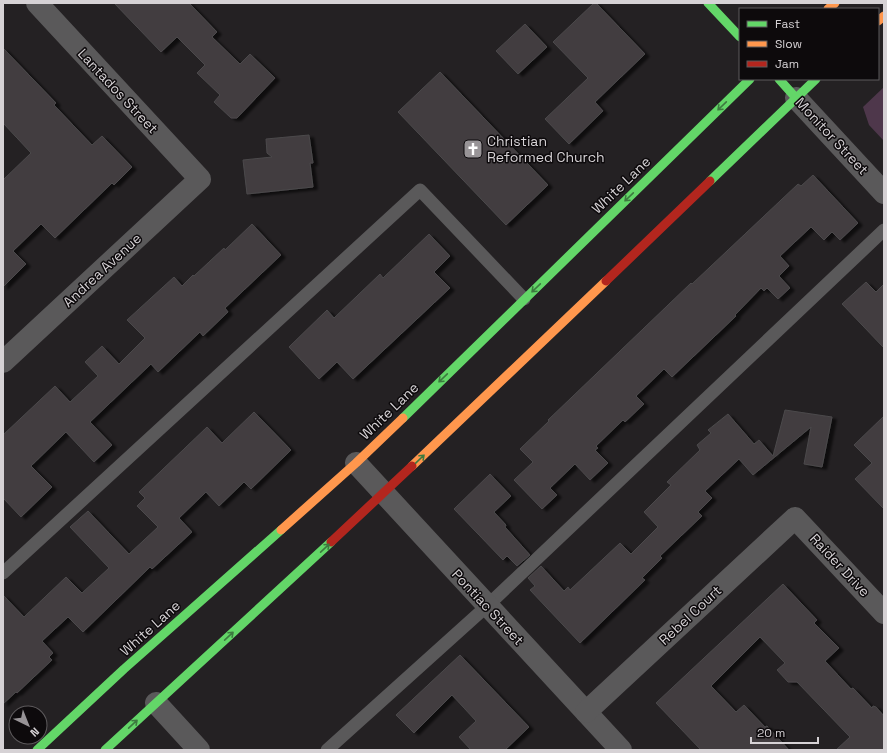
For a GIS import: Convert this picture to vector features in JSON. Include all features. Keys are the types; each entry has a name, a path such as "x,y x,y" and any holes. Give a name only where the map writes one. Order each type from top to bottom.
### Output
{"main road":[{"path":"708,3 739,36"},
{"name":"White Lane","path":"37,750 124,669 356,463 749,80"},
{"name":"Monitor Street","path":"780,80 796,98"},
{"path":"105,750 383,494 815,80"}],"street":[{"name":"Lantados Street","path":"36,3 200,179"},
{"name":"Monitor Street","path":"796,98 884,193"},
{"name":"Andrea Avenue","path":"3,362 200,179"},
{"name":"Pontiac Street","path":"356,463 486,606 621,750"},
{"name":"Raider Drive","path":"795,518 884,613"},
{"name":"Rebel Court","path":"586,712 795,518"},
{"path":"156,703 199,750"}],"lane":[{"path":"3,573 420,190 524,299"},
{"path":"327,750 486,606 884,230"}],"shaded area":[{"path":"884,87 884,141 869,125 863,107"}],"building":[{"path":"114,3 189,3 217,32 212,37 240,64 250,54 275,78 237,118 231,118 214,102 220,95 197,73 205,65 177,37 161,52"},
{"path":"594,3 596,3 645,54 595,102 603,111 569,144 545,119 588,78 553,42"},
{"path":"525,24 547,47 518,74 496,51"},
{"path":"3,48 56,103 54,105 92,145 102,136 132,167 114,185 112,183 55,238 41,224 13,251 26,264 3,287 3,180 31,153 3,123"},
{"name":"Christian Reformed Church","path":"440,72 548,185 506,225 398,112"},
{"path":"309,135 313,163 310,163 313,187 247,194 243,160 272,157 267,153 266,139"},
{"path":"813,175 858,223 840,240 832,232 824,240 811,227 780,256 789,266 779,276 790,288 778,299 767,288 764,291 761,288 735,315 736,316 672,377 664,369 636,396 644,404 625,422 623,420 596,446 598,448 595,450 608,463 590,480 575,464 550,488 557,495 542,509 514,480 533,462 520,449 549,421 548,420 691,283 692,284 798,184 801,186"},
{"path":"252,224 281,255 225,308 228,312 203,336 200,332 158,372 151,364 90,422 112,445 94,462 66,432 31,466 52,487 21,517 3,498 3,435 55,386 70,402 98,376 85,362 102,346 119,364 145,338 127,320 174,277 182,286 224,248 225,250"},
{"path":"429,234 450,256 434,272 450,288 353,379 337,362 319,379 289,347 327,310 334,318 380,274 383,278"},
{"path":"866,282 876,292 884,284 884,348 842,304"},
{"path":"785,410 832,417 822,467 804,464 811,427 753,475 739,459 705,491 712,498 698,512 702,516 660,556 662,558 642,578 645,580 580,643 530,590 535,586 528,578 541,566 564,591 568,587 570,590 620,543 631,554 658,527 644,512 671,485 667,482 700,450 697,445 711,433 708,430 728,414 754,444 759,440 773,456"},
{"path":"254,412 291,450 251,489 244,482 219,506 206,492 179,518 192,532 152,569 150,567 83,632 68,617 42,641 53,653 49,657 52,660 3,704 3,595 24,617 66,577 82,593 109,568 70,527 88,511 129,554 158,527 137,506 145,498 139,492 207,427 222,443"},
{"path":"884,416 884,509 855,479 872,463 854,445"},
{"path":"490,474 511,496 494,512 530,555 517,566 507,556 503,560 454,509"},
{"path":"783,584 817,620 814,623 839,648 825,661 851,689 853,688 872,708 873,706 876,707 884,716 884,750 836,750 850,737 797,682 788,682 777,670 785,663 760,637 711,686 736,712 744,705 765,727 767,726 789,750 701,750 656,703"},
{"path":"460,655 529,727 505,750 471,750 459,737 476,721 452,695 414,733 396,715"}],"traffic: fast":[{"path":"708,3 739,36"},
{"path":"403,418 749,80"},
{"path":"780,80 796,98"},
{"path":"710,181 815,80"},
{"path":"37,750 124,669 281,530"},
{"path":"105,750 331,542"}],"traffic: slow":[{"path":"829,8 835,3"},
{"path":"879,20 884,16"},
{"path":"412,466 606,281"},
{"path":"281,530 356,463 403,418"}],"traffic: jam":[{"path":"606,281 710,181"},
{"path":"331,542 412,466"}],"place":[{"name":"Christian Reformed Church","path":"473,149"}]}
